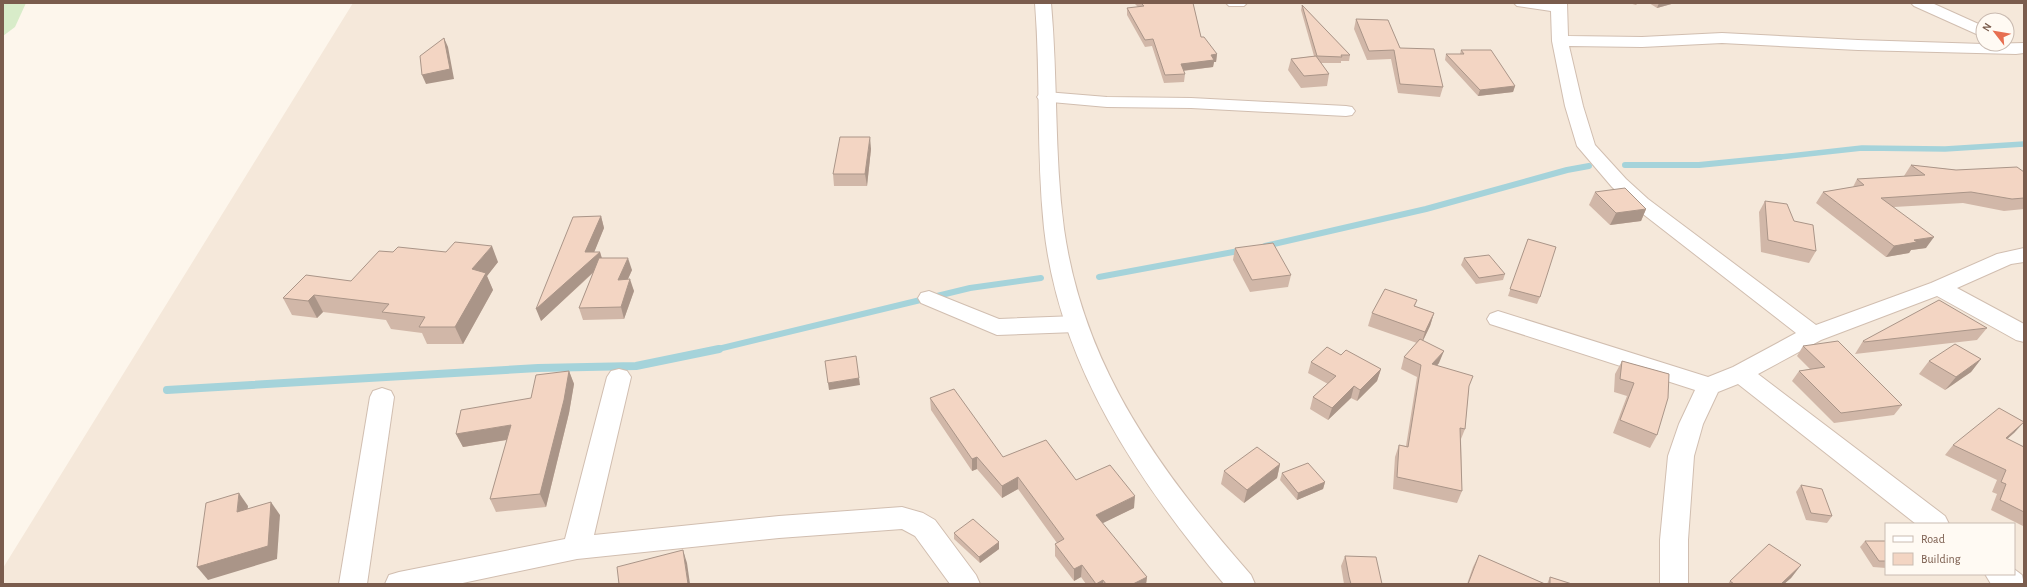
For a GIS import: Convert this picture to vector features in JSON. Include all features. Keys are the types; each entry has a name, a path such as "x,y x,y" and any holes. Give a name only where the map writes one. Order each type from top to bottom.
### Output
{"street":[{"path":"1043,3 1046,97 1055,234 1060,262 1076,324 1091,366 1112,409 1145,462 1174,503 1241,584"},
{"path":"1234,3 1239,3"},
{"path":"1522,3 1560,5 1560,41 1574,106 1586,146 1619,183 1642,203 1813,334"},
{"path":"1919,3 1975,28"},
{"path":"1560,41 1642,42 1722,38 1858,45 2017,48"},
{"path":"1046,97 1107,102 1346,111"},
{"path":"1498,319 1709,386 1741,373 1813,334 1938,288 2004,259 2024,255"},
{"path":"1938,288 2024,334"},
{"path":"929,298 997,327 1076,324"},
{"path":"1741,373 1934,523"},
{"path":"577,548 619,377"},
{"path":"1674,584 1674,540 1681,456 1691,424 1709,386"},
{"path":"353,584 382,397"},
{"path":"399,584 577,548 780,527 902,518 913,521 925,528 966,584"},
{"path":"2000,575 2012,584"}],"shaded area":[{"path":"353,3 2024,3 2024,584 3,584 3,568"}],"green space":[{"path":"3,3 26,3 15,27 3,36"}],"building":[{"path":"1141,3 1193,3 1201,37 1204,37 1217,54 1211,55 1214,60 1181,64 1185,74 1165,75 1153,39 1145,40 1127,8 1144,6"},
{"path":"1302,5 1350,55 1341,55 1342,57 1317,56"},
{"path":"1356,19 1388,20 1400,48 1434,49 1443,87 1400,84 1394,50 1369,51"},
{"path":"444,38 450,69 422,75 420,56"},
{"path":"1461,50 1491,50 1515,86 1480,90 1446,54 1464,54"},
{"path":"1316,56 1329,74 1304,76 1291,59"},
{"path":"840,137 870,137 865,174 833,174"},
{"path":"1911,165 1956,170 2017,167 2024,172 2024,198 2012,199 1971,192 1881,198 1934,237 1914,240 1917,242 1894,246 1823,192 1864,185 1857,179 1925,175"},
{"path":"1625,188 1646,209 1616,213 1595,192"},
{"path":"1765,201 1787,204 1794,221 1813,225 1816,251 1768,240"},
{"path":"601,216 585,252 600,252 536,309 573,217"},
{"path":"1528,239 1556,247 1540,297 1510,289"},
{"path":"455,242 492,246 472,269 486,273 455,327 419,327 425,317 382,312 389,304 314,295 308,301 283,298 306,275 351,281 379,251 393,252 398,247 446,252"},
{"path":"1273,243 1291,275 1252,280 1235,248"},
{"path":"1489,255 1505,274 1479,278 1464,258"},
{"path":"599,258 628,258 618,280 630,279 621,307 579,308"},
{"path":"1385,289 1417,300 1414,306 1434,313 1425,332 1372,313"},
{"path":"1939,300 1987,328 1863,341"},
{"path":"1420,339 1444,351 1432,364 1473,376 1469,386 1465,429 1460,428 1462,491 1397,477 1399,445 1408,447 1421,365 1404,357"},
{"path":"1838,341 1902,405 1841,413 1799,371 1825,367 1803,346"},
{"path":"1955,344 1981,359 1956,377 1929,361"},
{"path":"1327,347 1341,355 1346,350 1381,369 1360,390 1354,386 1332,408 1313,397 1336,376 1311,362"},
{"path":"856,356 859,378 828,383 825,361"},
{"path":"1622,361 1669,374 1668,398 1657,435 1620,420 1634,383 1620,379"},
{"path":"569,371 564,400 540,494 490,499 511,425 456,434 461,410 531,398 536,375"},
{"path":"954,389 1003,457 1046,440 1076,480 1110,465 1135,496 1096,515 1147,577 1133,584 1106,584 1103,580 1096,584 1082,565 1074,569 1055,544 1064,539 1018,477 1002,486 977,457 972,459 930,398"},
{"path":"1999,408 2024,422 2006,438 2024,447 2024,512 2000,500 2006,484 2001,482 2006,470 1953,445"},
{"path":"1257,447 1280,464 1247,490 1224,471"},
{"path":"1308,463 1325,482 1298,493 1282,473"},
{"path":"1801,485 1822,489 1832,516 1811,513"},
{"path":"239,493 237,512 271,502 268,546 197,567 206,503"},
{"path":"973,519 999,542 979,557 954,533"},
{"path":"1865,541 1885,541 1885,561 1879,561"},
{"path":"1769,544 1801,565 1781,584 1734,584 1730,581"},
{"path":"683,550 688,584 619,584 617,567"},
{"path":"1479,555 1545,584 1468,584"},
{"path":"1345,556 1376,557 1382,584 1351,584"},
{"path":"1550,577 1572,584 1550,584"}],"waterway":[{"path":"1771,158 1862,148 1945,149 2024,144"},
{"path":"1625,165 1699,165 1780,157"},
{"path":"1265,246 1426,209 1567,170 1589,166"},
{"path":"1099,277 1244,250"},
{"path":"714,350 970,288 1041,278"},
{"path":"167,390 538,368 636,366 719,349"}]}
